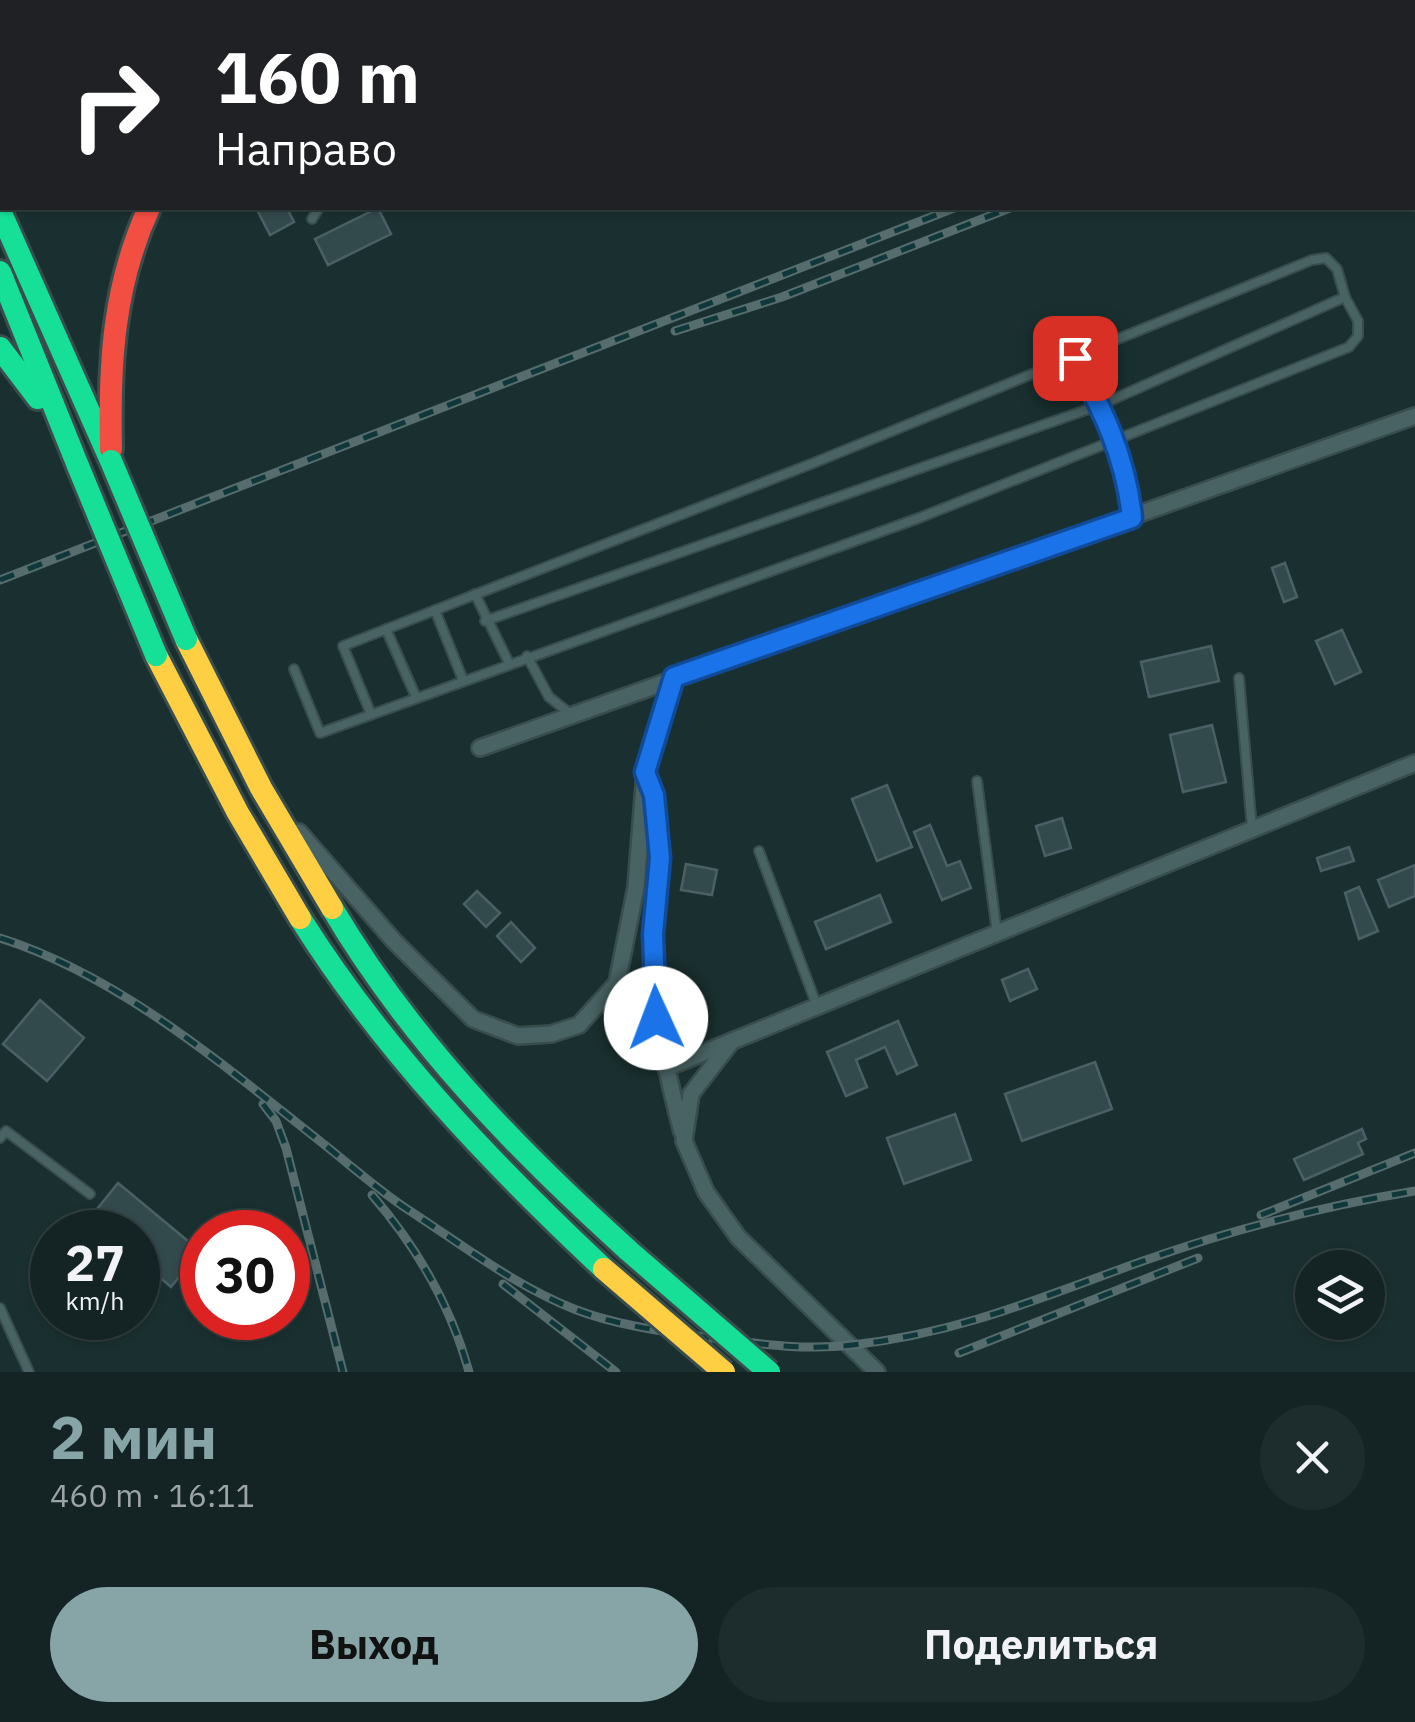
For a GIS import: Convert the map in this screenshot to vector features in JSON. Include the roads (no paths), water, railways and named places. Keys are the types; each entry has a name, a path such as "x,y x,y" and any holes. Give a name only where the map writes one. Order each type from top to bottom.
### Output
{"highway":[{"path":"111,460 109,368 118,288 136,232 149,210"},
{"path":"0,211 186,640 261,788 357,950 449,1071 535,1166 769,1372"},
{"path":"0,272 156,655 231,805 331,966 426,1086 516,1188 724,1372"},
{"path":"0,348 29,382 78,466"}],"street":[{"path":"480,748 1415,416"},
{"path":"261,788 394,942 473,1019 518,1036 551,1034 578,1025 617,982 636,887 645,772 674,677"},
{"path":"666,1068 1415,763"},
{"path":"645,772 654,795 660,858 653,934 656,1018 684,1141 706,1192 738,1237 877,1372"},
{"path":"684,1141 691,1094 734,1038"}],"lane":[{"path":"312,220 318,210"},
{"path":"294,669 320,733 1118,442 1174,414 1296,371 1350,347 1358,336 1358,321 1345,298 1337,269 1326,258 1312,260 1075,358 343,646 371,714"},
{"path":"486,621 1100,405 1345,298"},
{"path":"1075,358 1118,442 1128,475 1132,518"},
{"path":"475,594 509,663"},
{"path":"435,610 463,680"},
{"path":"386,629 416,697"},
{"path":"528,656 549,698 573,716"},
{"path":"1239,678 1252,829"},
{"path":"976,781 998,933"},
{"path":"759,851 817,1006"},
{"path":"0,1138 6,1131 90,1194"},
{"path":"0,1308 28,1372"}],"railway":[{"path":"0,580 949,210"},
{"path":"675,331 782,297 1005,210"},
{"path":"0,938 87,975 169,1025 385,1193 509,1276 574,1309 655,1330 796,1347 833,1347 891,1339 965,1323 1243,1229 1415,1191"},
{"path":"263,1104 276,1121 286,1148 343,1372"},
{"path":"1261,1215 1415,1153"},
{"path":"372,1195 430,1278 469,1372"},
{"path":"959,1353 1198,1258"},
{"path":"503,1284 616,1372"}]}
